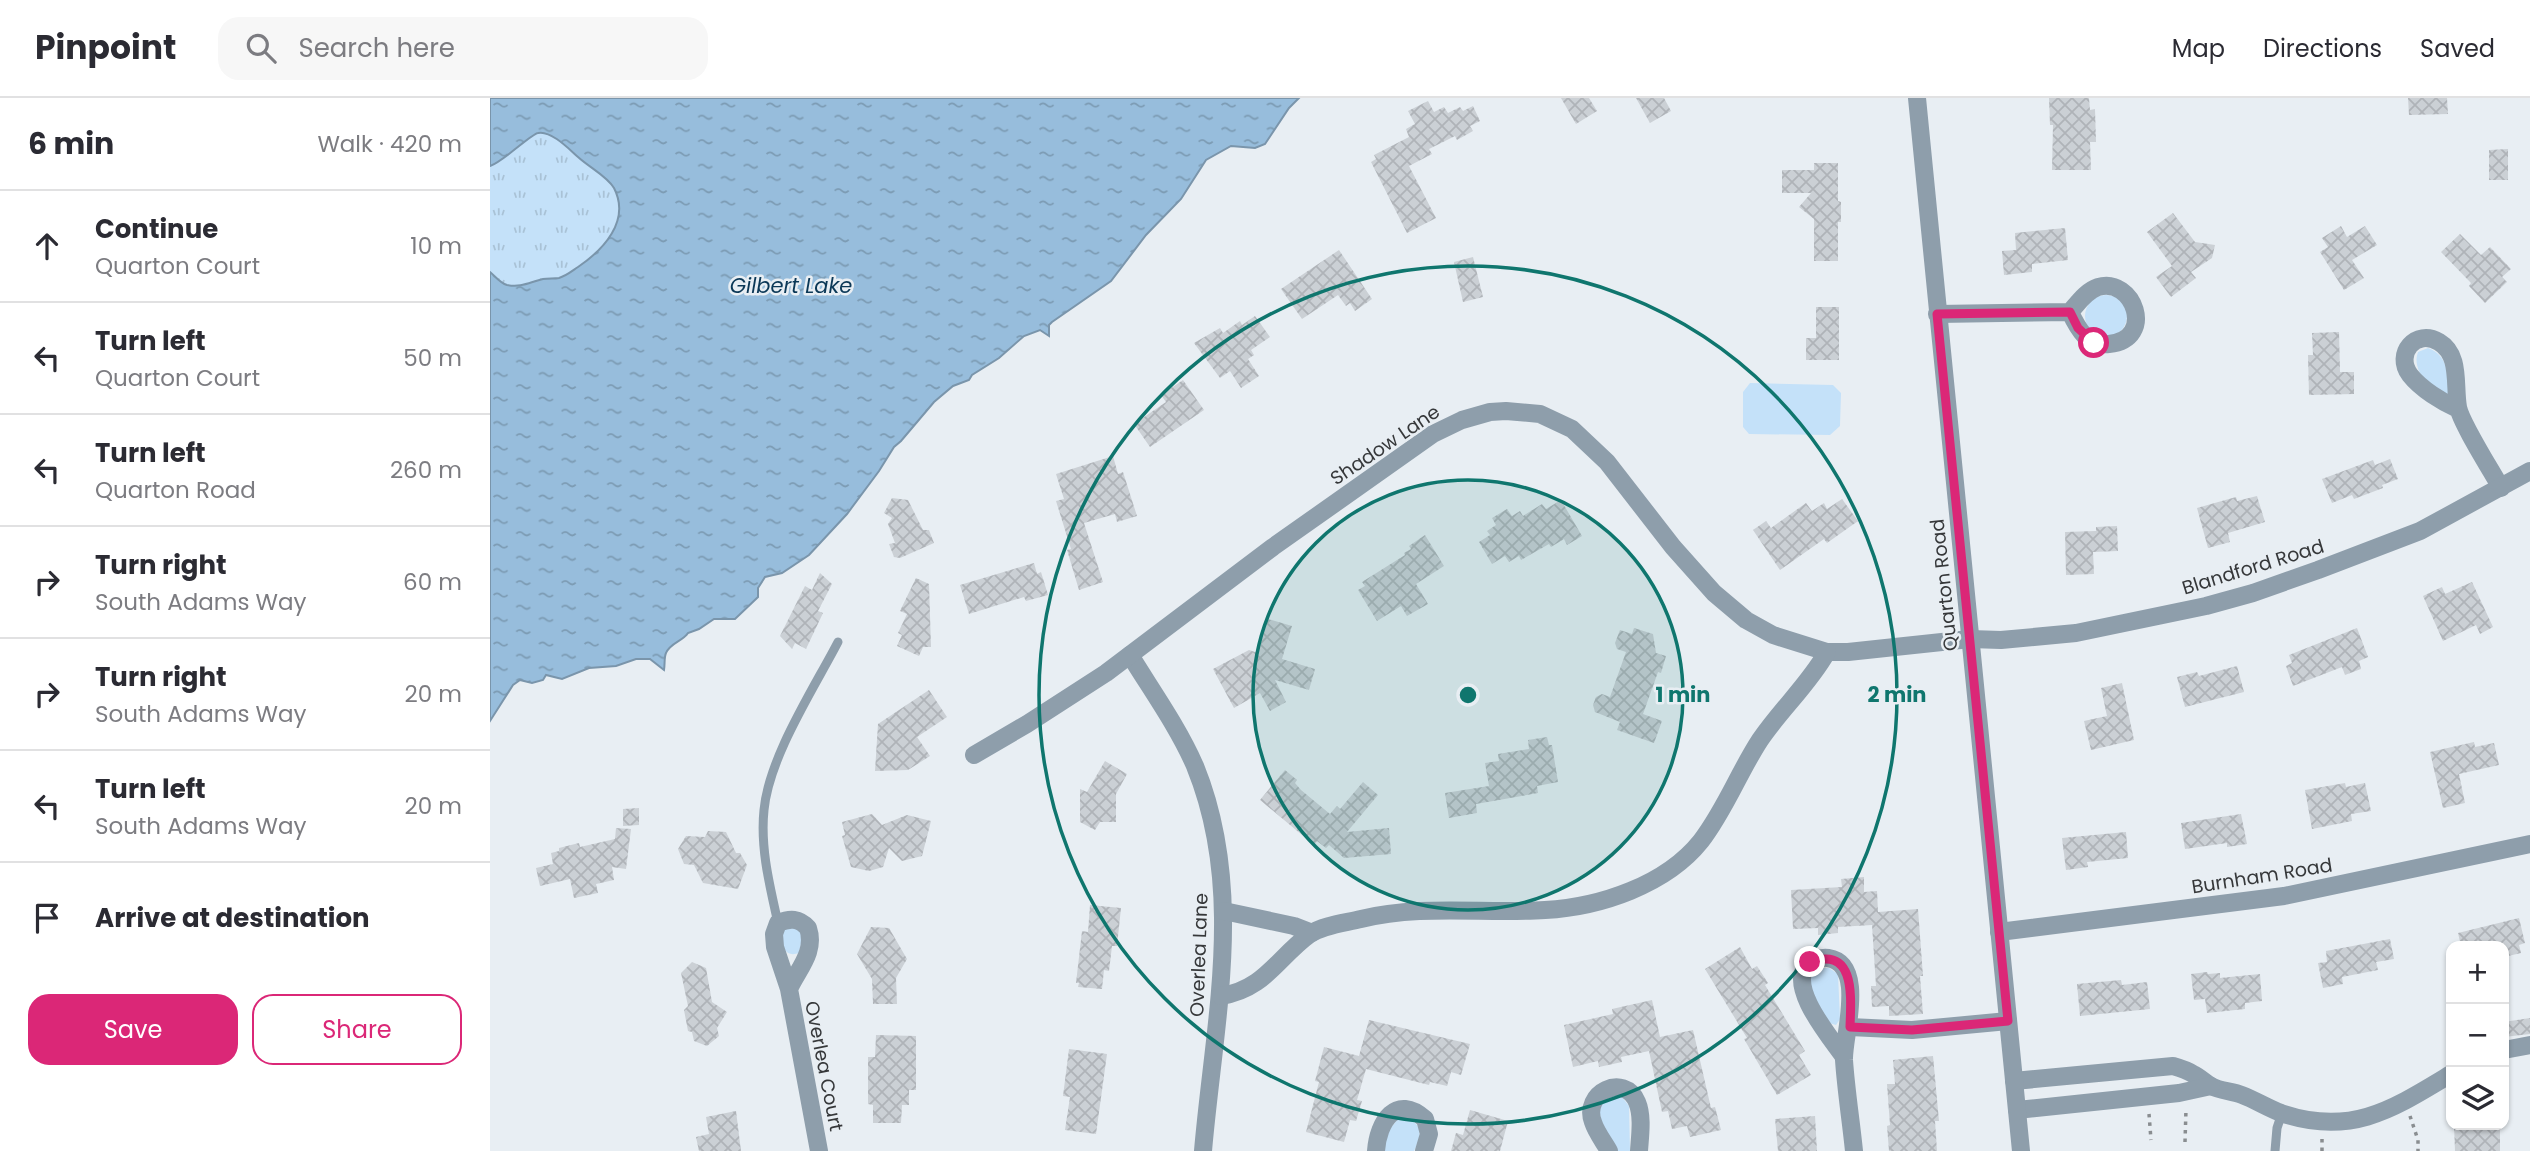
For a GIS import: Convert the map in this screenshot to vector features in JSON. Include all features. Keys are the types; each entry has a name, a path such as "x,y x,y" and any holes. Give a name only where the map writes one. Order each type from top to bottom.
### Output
{"street":[{"name":"Quarton Road","path":"1917,98 2021,1151"},
{"path":"1937,314 2070,312"},
{"path":"2458,409 2501,488"},
{"name":"Shadow Lane","path":"974,755 1071,697 1273,547 1433,434 1474,416 1506,411 1541,414 1572,429 1607,462 1673,548 1714,593 1746,620 1773,635 1827,652 1970,639"},
{"name":"Blandford Road","path":"1970,639 2001,640 2076,633 2253,593 2378,549 2420,531 2530,471"},
{"path":"1221,996 1249,989 1312,933 1390,913 1420,910 1522,911 1574,906 1635,888 1663,875 1684,859 1702,840 1766,732 1816,671 1827,652"},
{"name":"Overlea Lane","path":"1130,655 1178,735 1201,783 1216,835 1224,911 1221,996 1203,1151"},
{"name":"Burnham Road","path":"1998,932 2284,896 2530,844"},
{"path":"1224,911 1294,926 1312,933"},
{"name":"Overlea Court","path":"789,989 808,954 811,936 808,928 796,919 778,923 774,934 775,947 789,989 819,1151"},
{"path":"1844,1057 1823,1028 1804,994 1803,972 1810,962 1829,958 1840,963 1846,971 1850,1027 1844,1057 1854,1151"},
{"path":"1850,1027 1912,1030 2008,1021"},
{"path":"2509,1049 2530,1045"},
{"path":"2014,1081 2173,1066 2194,1074 2211,1086 2241,1094 2282,1113 2336,1123 2357,1121 2380,1114 2446,1077"},
{"path":"2017,1110 2179,1093 2211,1086"},
{"path":"1609,1151 1592,1121 1591,1109 1594,1098 1603,1090 1612,1087 1628,1091 1638,1105 1639,1151"},
{"path":"1376,1151 1382,1125 1391,1113 1401,1109 1410,1109 1425,1119 1429,1134 1424,1151"}],"lane":[{"path":"778,923 768,879 764,810 770,782 782,750 838,642"},
{"path":"2275,1151 2277,1128 2282,1113"}],"path":[{"path":"2185,1142 2187,1104"},
{"path":"2149,1107 2151,1140"},
{"path":"2408,1112 2418,1140 2418,1151"},
{"path":"2322,1132 2322,1151"}],"green space":[{"path":"490,98 673,142 582,329 490,331"},
{"path":"2106,295 2121,301 2127,316 2121,331 2106,337 2091,331 2085,316 2091,301"},
{"path":"2428,348 2440,356 2446,366 2447,394 2429,384 2417,366 2418,352"},
{"path":"1750,383 1833,385 1841,393 1840,426 1830,435 1749,434 1743,427 1743,392"},
{"path":"794,926 803,935 799,953 792,954 785,950 780,940 785,928"},
{"path":"1821,968 1829,968 1838,974 1840,1019 1836,1025 1829,1023 1810,986 1814,973"},
{"path":"1613,1096 1622,1097 1629,1106 1630,1151 1617,1151 1602,1121 1601,1106"},
{"path":"1407,1118 1416,1124 1420,1132 1414,1151 1383,1151 1389,1130 1398,1119"}],"water":[{"name":"Gilbert Lake","path":"490,98 1299,98 1265,144 1255,148 1231,146 1206,160 1181,199 1146,235 1111,281 1052,322 1049,325 1049,336 1040,330 1024,336 969,380 953,386 934,402 894,447 847,514 809,555 782,573 765,577 758,588 758,597 735,619 714,619 688,633 668,650 664,670 650,659 636,659 616,666 589,668 562,679 546,675 543,680 532,683 520,680 513,685 490,721 490,272 502,283 512,286 564,276 605,243 617,223 619,212 618,200 611,184 549,134 535,134 490,166"}],"building":[{"path":"1561,98 1589,98 1597,111 1576,124"},
{"path":"1636,98 1664,98 1671,111 1650,123"},
{"path":"2049,98 2089,98 2090,110 2095,109 2096,142 2090,142 2091,170 2052,170 2053,125 2050,125"},
{"path":"2408,98 2447,98 2448,114 2409,115"},
{"path":"1428,101 1434,112 1444,107 1448,113 1460,107 1463,111 1473,106 1480,121 1470,126 1473,131 1457,140 1455,136 1429,149 1432,154 1409,166 1436,218 1407,233 1371,162 1376,159 1374,155 1409,137 1406,129 1415,124 1408,111"},
{"path":"2508,149 2508,180 2489,180 2489,150"},
{"path":"1814,163 1838,163 1841,222 1838,222 1838,261 1814,261 1814,219 1799,207 1811,193 1782,193 1782,170 1814,170"},
{"path":"2173,213 2195,242 2215,245 2212,258 2191,272 2196,278 2171,297 2156,277 2172,266 2147,232"},
{"path":"2341,226 2347,237 2365,226 2377,245 2352,260 2364,278 2344,290 2320,252 2328,247 2322,238"},
{"path":"2065,228 2068,260 2032,264 2032,272 2004,275 2002,251 2016,250 2015,233"},
{"path":"2460,234 2481,255 2490,247 2511,269 2502,277 2507,282 2485,303 2469,286 2471,283 2441,252"},
{"path":"1339,250 1372,299 1355,311 1350,303 1346,306 1338,295 1302,319 1281,289"},
{"path":"1473,257 1483,297 1463,302 1454,262"},
{"path":"1816,307 1839,307 1839,360 1806,360 1806,338 1816,338"},
{"path":"1255,316 1270,337 1251,350 1254,355 1248,359 1259,376 1241,388 1230,371 1220,378 1194,343 1220,328 1223,333 1240,321 1242,325"},
{"path":"2339,332 2340,372 2354,372 2354,394 2309,395 2308,355 2313,355 2312,333"},
{"path":"1183,380 1204,410 1150,447 1134,424 1166,402 1161,395"},
{"path":"1113,456 1118,474 1123,472 1137,516 1117,522 1115,514 1084,523 1103,582 1079,590 1067,550 1071,549 1056,501 1064,499 1056,474"},
{"path":"2390,459 2398,479 2354,499 2352,495 2332,503 2322,479 2373,460 2375,465"},
{"path":"2257,496 2265,522 2228,533 2230,542 2208,548 2197,508 2236,497 2237,501"},
{"path":"892,498 908,500 923,530 929,530 934,543 900,558 894,557 889,544 895,543 888,524 892,518 884,513"},
{"path":"1842,499 1858,521 1827,543 1824,539 1780,570 1753,530 1766,521 1771,528 1806,503 1812,511 1824,503 1827,509"},
{"path":"1561,500 1582,536 1567,545 1564,539 1551,547 1549,544 1521,560 1519,556 1509,562 1505,556 1492,564 1479,542 1490,535 1487,531 1496,525 1492,518 1507,509 1512,516 1520,511 1523,516 1542,504 1546,509"},
{"path":"2117,526 2118,551 2093,552 2094,574 2066,575 2065,532 2096,531 2096,527"},
{"path":"1425,535 1444,566 1416,584 1428,604 1407,616 1401,606 1377,621 1358,590 1365,586 1362,582 1405,555 1404,553 1411,549 1409,546"},
{"path":"1034,563 1037,574 1041,572 1048,595 1026,601 1024,597 969,614 960,585"},
{"path":"820,573 832,584 818,611 823,613 806,649 795,643 792,649 780,636 805,586 812,590"},
{"path":"916,578 929,584 931,647 923,647 919,656 897,646 902,635 898,633 907,614 900,611"},
{"path":"2472,582 2493,627 2480,634 2476,625 2443,641 2423,596 2442,587 2445,594"},
{"path":"1268,619 1292,626 1282,659 1315,669 1309,690 1275,680 1286,702 1270,711 1260,693 1234,708 1213,669 1249,650 1258,653"},
{"path":"1634,628 1653,634 1656,653 1666,656 1643,714 1662,721 1654,743 1617,730 1620,722 1595,712 1593,705 1596,697 1602,694 1610,697 1626,652 1617,649 1615,643 1620,630 1632,634"},
{"path":"2357,628 2368,657 2359,661 2361,669 2345,675 2342,667 2293,686 2286,666 2292,663 2289,655"},
{"path":"2237,666 2244,692 2185,707 2177,677 2197,672 2199,676"},
{"path":"2122,683 2134,740 2091,750 2084,721 2107,716 2101,688"},
{"path":"929,690 947,717 917,737 930,756 908,770 875,771 878,724"},
{"path":"1547,737 1549,745 1552,745 1558,782 1537,786 1538,793 1476,804 1477,813 1449,818 1445,793 1489,786 1485,763 1499,761 1498,754 1529,749 1528,740"},
{"path":"2474,742 2475,747 2494,743 2499,765 2459,774 2465,803 2443,808 2430,752"},
{"path":"1105,761 1127,774 1116,794 1116,822 1100,822 1095,830 1080,822 1080,789 1087,792"},
{"path":"1285,770 1297,780 1295,783 1301,790 1330,814 1337,806 1340,809 1363,782 1378,795 1347,832 1389,828 1391,854 1344,858 1329,845 1326,848 1317,841 1314,845 1260,800"},
{"path":"2345,783 2346,787 2365,783 2371,811 2351,814 2352,821 2312,829 2305,790"},
{"path":"639,808 639,825 623,826 623,809"},
{"path":"872,814 882,825 907,815 931,821 922,856 902,861 889,848 883,867 869,871 851,867 842,836 845,835 842,822"},
{"path":"2241,814 2247,844 2227,847 2227,843 2185,849 2181,823"},
{"path":"616,828 631,829 626,869 612,867 614,880 596,884 598,893 574,898 570,879 540,886 536,868 553,864 551,853 579,843 580,847 615,839"},
{"path":"708,831 726,832 736,853 740,853 747,865 738,889 703,883 694,865 684,864 678,849 686,836 705,837"},
{"path":"2126,832 2128,858 2087,862 2088,867 2066,870 2062,838"},
{"path":"1864,877 1864,892 1877,891 1878,912 1918,909 1923,1014 1889,1016 1889,1006 1872,1007 1871,986 1876,986 1872,925 1838,927 1838,933 1818,935 1818,928 1793,929 1791,890 1842,887 1841,879"},
{"path":"1090,905 1121,908 1117,946 1112,946 1109,971 1104,970 1102,989 1078,987 1079,983 1076,983 1082,931 1088,932"},
{"path":"2519,918 2525,943 2519,945 2521,953 2509,956 2509,941 2460,941 2458,933"},
{"path":"871,927 889,928 907,959 896,978 897,1004 873,1004 872,979 857,954"},
{"path":"2390,939 2394,959 2376,962 2378,970 2342,977 2343,984 2323,988 2318,963 2327,962 2326,951"},
{"path":"1740,947 1752,969 1757,966 1768,983 1765,985 1805,1051 1799,1055 1811,1075 1777,1095 1744,1039 1747,1038 1705,969"},
{"path":"692,962 706,968 712,1002 727,1012 717,1028 719,1036 707,1046 694,1041 692,1032 688,1031 684,1010 688,1006 681,973"},
{"path":"2220,973 2220,978 2260,974 2262,1001 2245,1003 2245,1009 2207,1013 2205,999 2194,1000 2191,974"},
{"path":"2121,980 2122,985 2147,982 2150,1009 2080,1016 2077,984"},
{"path":"1652,1000 1660,1037 1693,1030 1711,1108 1715,1107 1721,1130 1690,1137 1687,1126 1672,1129 1668,1111 1662,1112 1649,1051 1621,1057 1622,1062 1599,1067 1598,1061 1573,1067 1564,1025 1613,1014 1612,1009"},
{"path":"2530,1018 2530,1034 2509,1036 2509,1021"},
{"path":"1369,1020 1470,1044 1461,1075 1451,1072 1447,1086 1430,1082 1429,1085 1366,1069 1357,1100 1362,1101 1356,1121 1350,1120 1344,1142 1306,1132 1319,1082 1315,1081 1324,1047 1359,1056"},
{"path":"876,1035 916,1036 916,1090 909,1090 909,1105 902,1105 901,1123 873,1123 873,1105 868,1104 868,1057 875,1057"},
{"path":"1069,1049 1107,1054 1096,1134 1065,1130 1070,1097 1063,1096"},
{"path":"1933,1056 1939,1121 1935,1121 1937,1151 1889,1151 1887,1084 1895,1084 1893,1060"},
{"path":"1470,1110 1508,1121 1500,1151 1451,1151 1456,1133 1463,1135"},
{"path":"736,1111 741,1151 699,1151 696,1137 709,1134 706,1117"},
{"path":"1815,1116 1817,1151 1778,1151 1775,1119"},
{"path":"2454,1130 2500,1130 2500,1151 2455,1151"}],"route":[{"path":"1810,962 1829,958 1840,963 1846,971 1849,981 1850,1027 1912,1030 2008,1021 1937,314 2070,312 2085,338 2094,343"}]}
